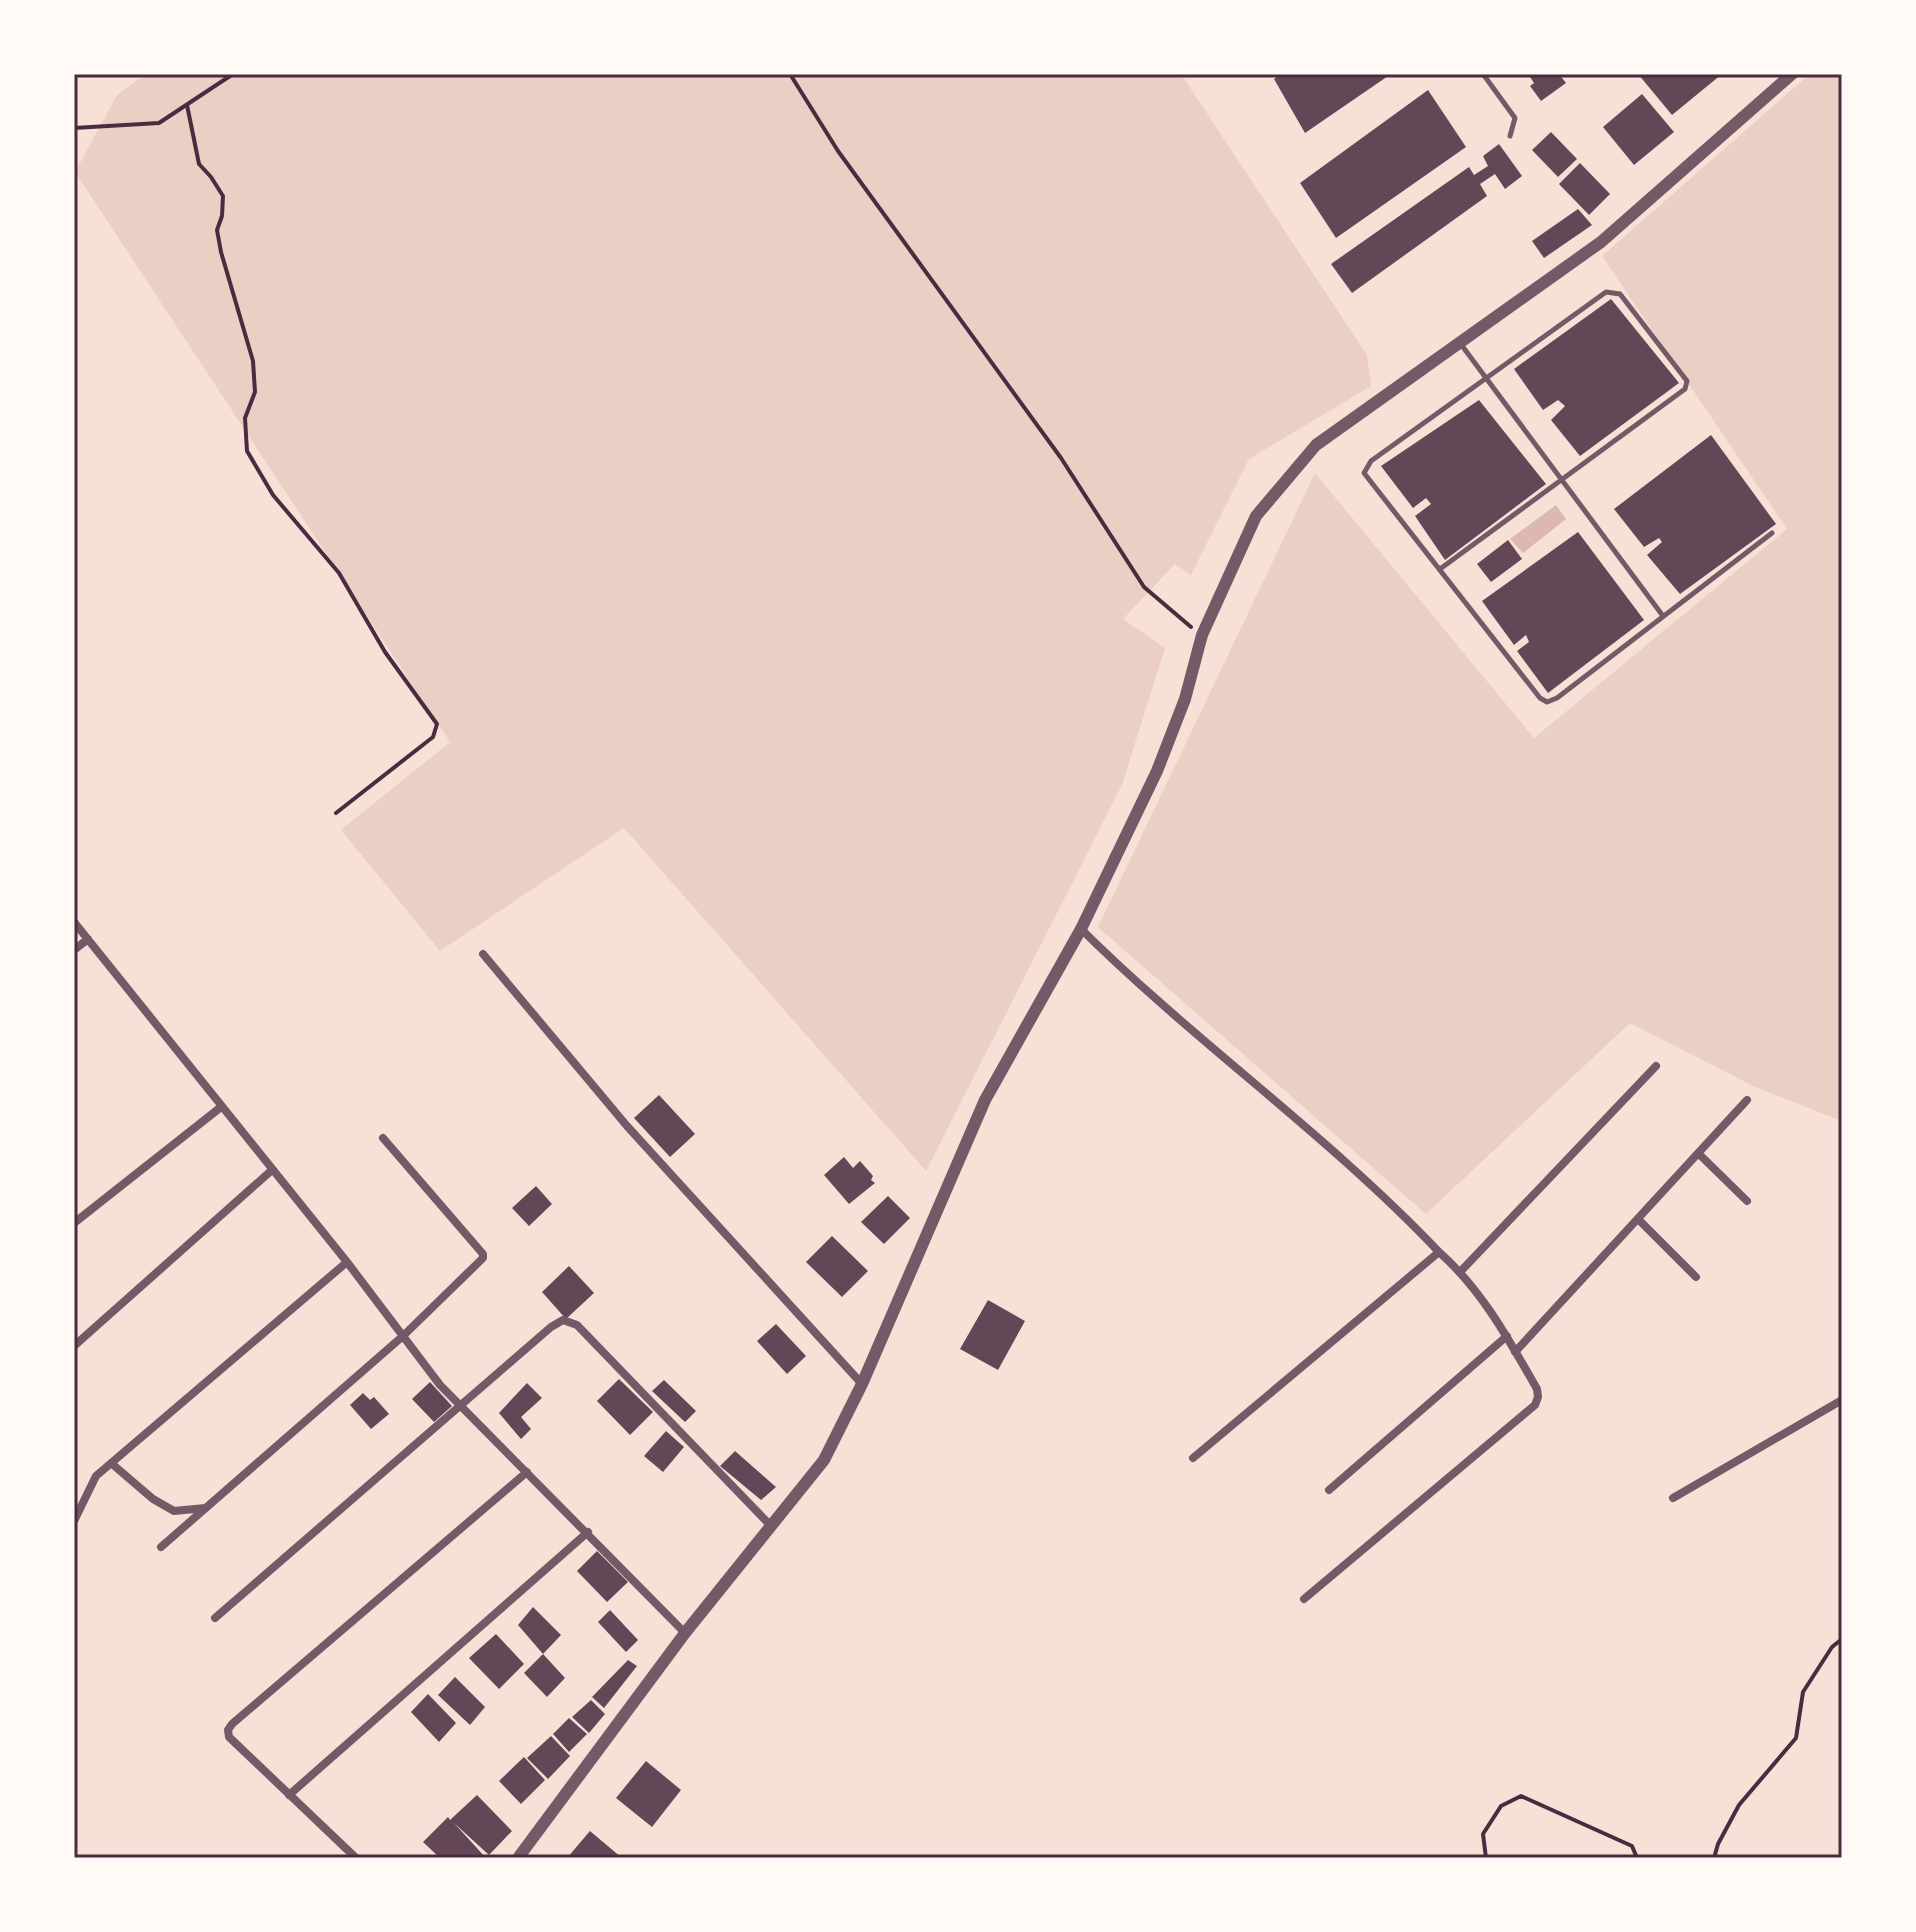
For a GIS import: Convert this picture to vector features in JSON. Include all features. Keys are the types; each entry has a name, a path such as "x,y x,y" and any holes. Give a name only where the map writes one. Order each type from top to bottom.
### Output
{"street":[{"path":"518,1858 685,1633 824,1460 862,1384 985,1100 1081,929 1157,771 1185,699 1202,635 1256,516 1316,445 1601,242 1792,74"},
{"path":"74,922 347,1262 440,1385 685,1633"},
{"path":"1081,929 1123,971 1392,1203 1461,1271 1507,1336 1537,1389 1535,1405 1304,1599"},
{"path":"74,950 88,939"},
{"path":"483,954 627,1126 862,1384"},
{"path":"1461,1271 1656,1066"},
{"path":"1515,1352 1747,1100"},
{"path":"74,1223 221,1107"},
{"path":"161,1547 403,1336 480,1263 483,1254 383,1138"},
{"path":"1698,1153 1747,1201"},
{"path":"74,1346 272,1170"},
{"path":"1638,1219 1696,1277"},
{"path":"1193,1458 1439,1252"},
{"path":"74,1521 96,1476 347,1262"},
{"path":"215,1618 551,1327 563,1320 577,1325 771,1526"},
{"path":"1329,1490 1507,1336"},
{"path":"1673,1498 1842,1400"},
{"path":"111,1463 153,1499 174,1511 205,1508"},
{"path":"356,1858 229,1737 228,1730 527,1472"},
{"path":"289,1795 588,1532"}],"lane":[{"path":"1483,74 1515,118 1510,136"},
{"path":"1440,569 1685,389 1687,381 1620,294 1614,291 1606,292 1486,378 1366,467 1364,473 1540,698 1547,702 1557,698 1772,533"},
{"path":"1460,342 1663,616"}],"path":[{"path":"74,128 159,123 233,74"},
{"path":"790,74 838,151 1061,458 1144,587 1174,615 1202,635"},
{"path":"187,105 199,164 223,196 222,216 217,230 253,361 255,392 245,418 247,451 273,495 339,573 385,652 437,724 433,737 336,813"},
{"path":"1714,1858 1739,1805 1796,1738 1803,1692 1832,1647 1842,1639"},
{"path":"1486,1858 1483,1834 1501,1806 1521,1796 1632,1846 1637,1858"}],"shaded area":[{"path":"146,74 1181,74 1367,355 1371,386 1249,459 1191,575 1175,564 1123,619 1165,648 1122,785 926,1171 624,828 440,951 341,830 450,742 75,172 117,95"},
{"path":"1810,74 1842,74 1842,1121 1755,1087 1630,1023 1426,1214 1098,927 1315,473 1534,738 1787,529 1602,256"},
{"path":"1556,505 1566,519 1523,553 1510,539"}],"building":[{"path":"1281,74 1391,74 1305,133 1274,79"},
{"path":"1528,74 1559,74 1566,83 1541,101 1530,86 1534,83"},
{"path":"1638,74 1722,74 1672,115"},
{"path":"1428,90 1466,147 1336,238 1300,183"},
{"path":"1642,94 1674,132 1634,165 1603,127"},
{"path":"1551,132 1577,159 1558,177 1532,150"},
{"path":"1499,144 1522,176 1505,189 1495,174 1480,184 1487,196 1352,293 1331,264 1469,167 1474,175 1488,166 1483,156"},
{"path":"1580,163 1610,194 1589,215 1559,184"},
{"path":"1578,209 1592,225 1544,258 1532,241"},
{"path":"1611,299 1679,383 1580,456 1551,420 1565,406 1558,400 1543,410 1514,369"},
{"path":"1479,400 1546,484 1445,560 1415,516 1431,504 1426,498 1413,508 1381,466"},
{"path":"1711,435 1776,524 1680,594 1647,555 1662,542 1659,538 1644,547 1614,509"},
{"path":"1578,532 1644,620 1548,693 1517,651 1529,642 1526,635 1514,645 1482,601"},
{"path":"1508,540 1522,559 1491,582 1477,564"},
{"path":"659,1095 695,1134 670,1157 634,1118"},
{"path":"844,1157 853,1168 860,1161 875,1183 849,1204 824,1175"},
{"path":"536,1186 552,1204 529,1226 512,1208"},
{"path":"888,1196 910,1218 884,1244 861,1222"},
{"path":"832,1236 868,1271 842,1297 806,1262"},
{"path":"569,1266 594,1293 566,1319 542,1292"},
{"path":"988,1300 1025,1321 998,1370 960,1349"},
{"path":"776,1324 806,1356 787,1374 757,1341"},
{"path":"619,1379 653,1412 630,1435 597,1401"},
{"path":"664,1380 696,1411 685,1422 652,1391"},
{"path":"430,1382 452,1406 434,1422 412,1399"},
{"path":"527,1383 542,1398 521,1417 531,1429 521,1439 499,1413"},
{"path":"363,1393 370,1400 374,1397 389,1414 371,1429 350,1405"},
{"path":"666,1431 684,1447 663,1472 644,1456"},
{"path":"735,1451 776,1487 761,1500 720,1466"},
{"path":"597,1551 628,1582 607,1602 577,1571"},
{"path":"533,1607 561,1635 543,1654 518,1625"},
{"path":"610,1610 638,1640 626,1652 598,1622"},
{"path":"496,1634 524,1664 499,1689 469,1658"},
{"path":"543,1654 565,1678 547,1697 524,1673"},
{"path":"628,1660 637,1666 604,1708 592,1697"},
{"path":"455,1677 485,1707 470,1725 438,1695"},
{"path":"428,1694 456,1723 439,1742 411,1712"},
{"path":"591,1700 605,1714 589,1733 572,1717"},
{"path":"569,1718 587,1734 569,1752 553,1734"},
{"path":"551,1736 570,1756 548,1779 527,1758"},
{"path":"524,1757 545,1780 521,1804 499,1781"},
{"path":"646,1761 681,1790 652,1827 616,1798"},
{"path":"477,1795 512,1831 489,1855 454,1823 486,1858 440,1858 423,1842 448,1817 450,1820"},
{"path":"590,1831 622,1858 567,1858"}]}
